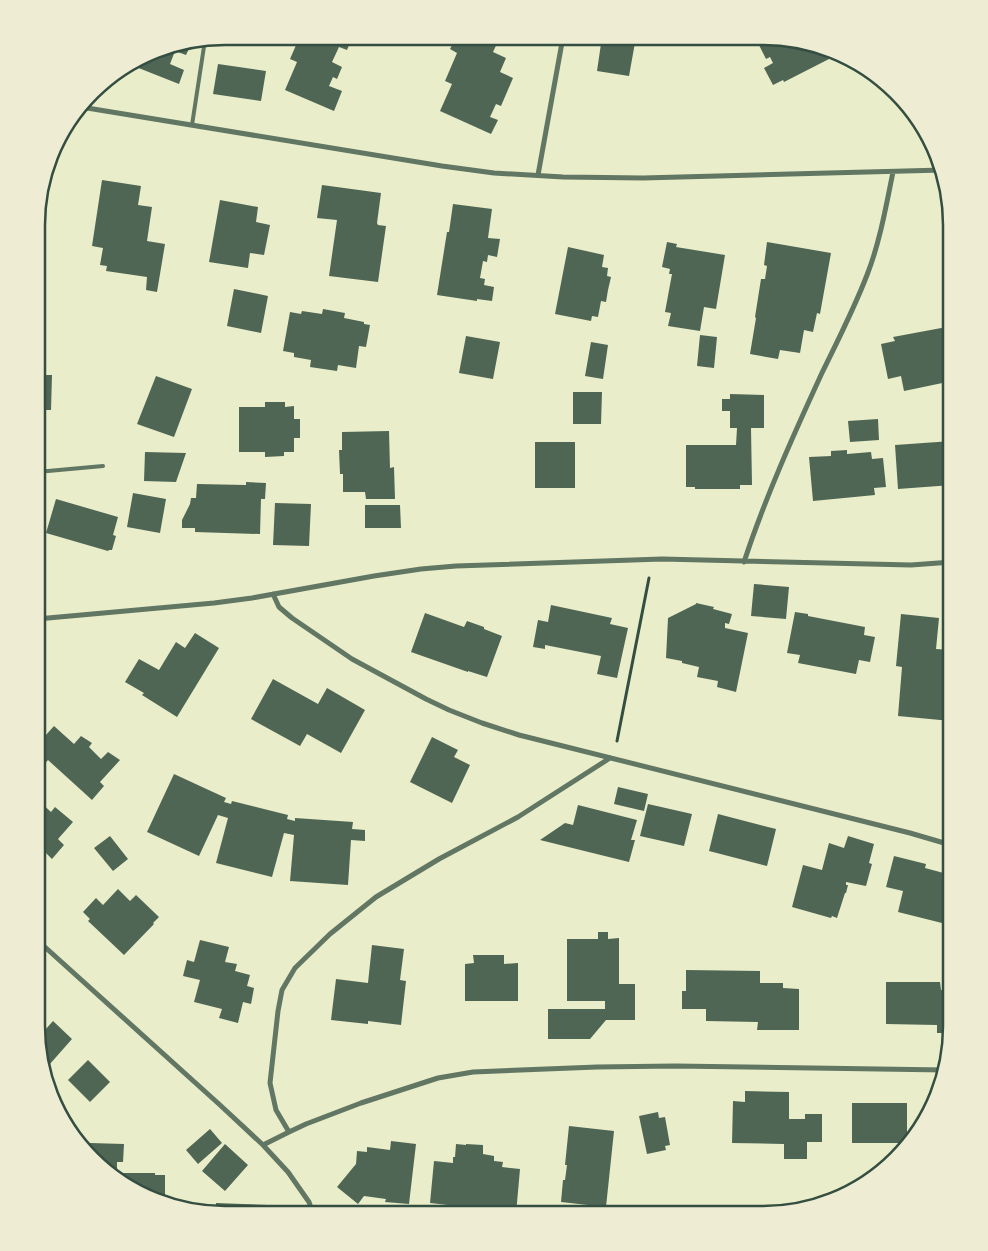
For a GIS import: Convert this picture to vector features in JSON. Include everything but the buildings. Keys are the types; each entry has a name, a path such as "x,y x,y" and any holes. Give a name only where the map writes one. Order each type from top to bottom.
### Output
{"street":[{"path":"538,175 562,45"},
{"path":"88,108 442,166 494,172 563,177 643,178 934,170"},
{"path":"744,562 763,509 785,457 868,274 881,229 893,172"},
{"path":"45,618 214,602 421,569 456,566 654,559 911,565 943,563"},
{"path":"273,594 279,607 292,618 352,659 426,699 482,723 520,735 943,842"},
{"path":"289,1132 276,1110 270,1083 276,1020 282,990 295,968 330,934 376,897 439,859 518,817 610,758"},
{"path":"45,948 264,1145 288,1172 311,1206"},
{"path":"264,1145 306,1124 352,1106 438,1078 473,1072 626,1066 938,1070"}],"lane":[{"path":"192,125 204,46"},
{"path":"45,471 104,466"}],"path":[{"path":"610,758 619,730 646,587 654,559"}]}
